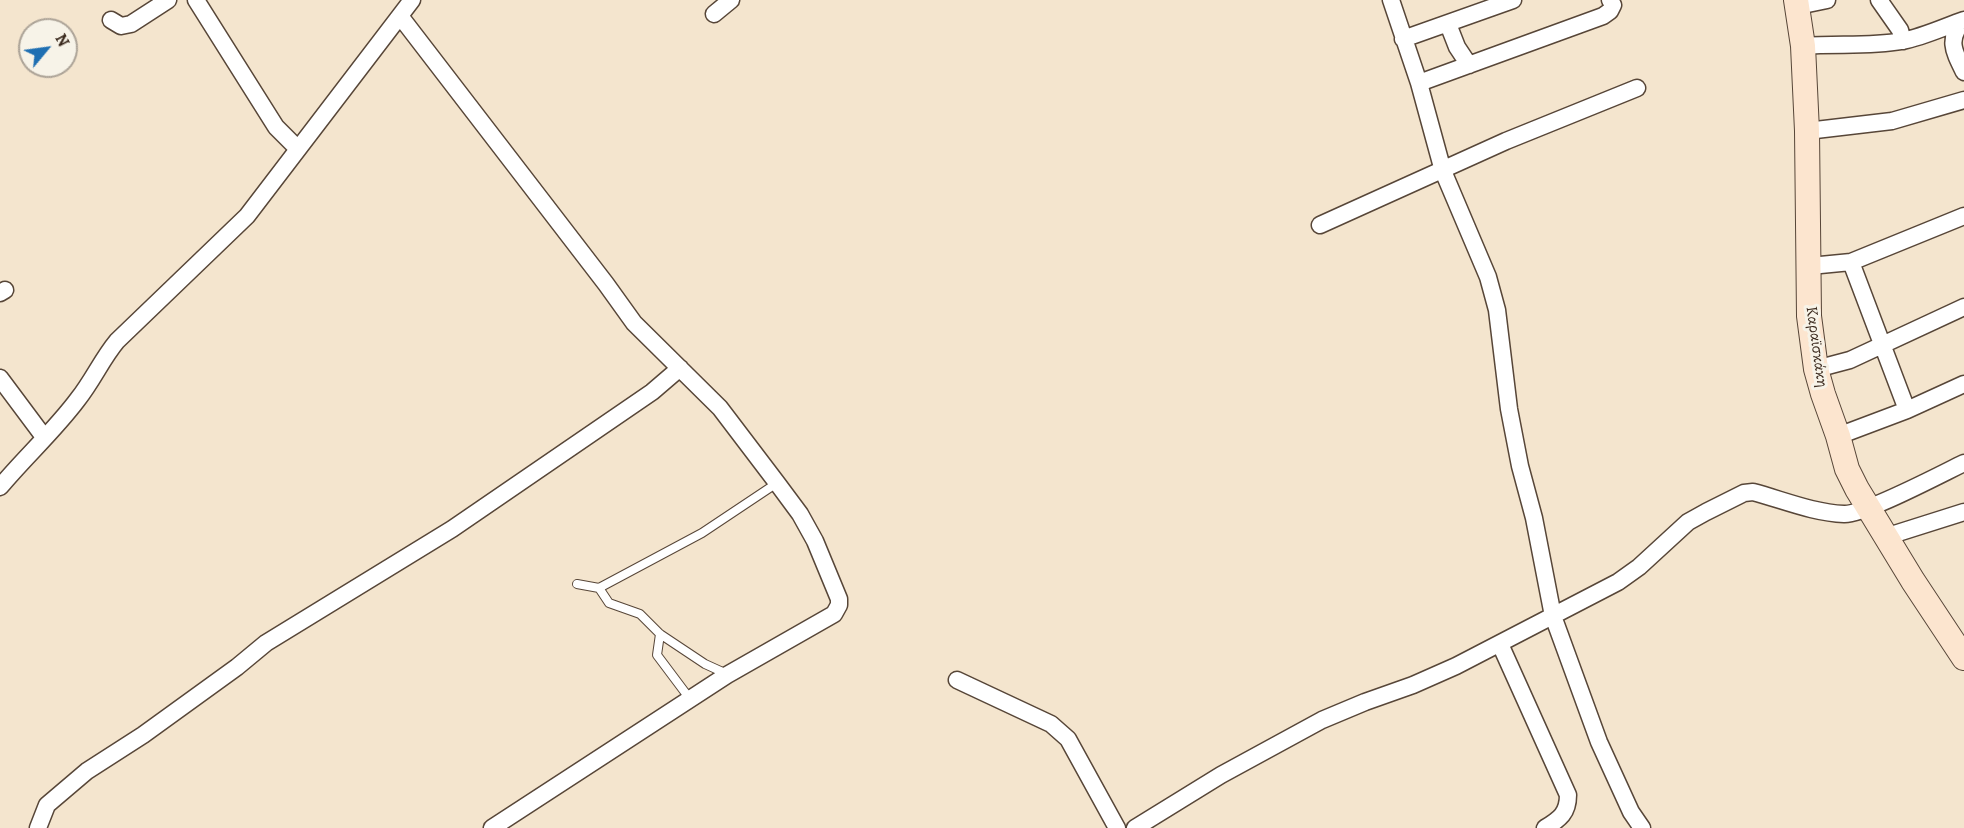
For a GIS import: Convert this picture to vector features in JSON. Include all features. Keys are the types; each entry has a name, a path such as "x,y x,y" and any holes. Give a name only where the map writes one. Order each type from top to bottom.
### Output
{"street":[{"path":"111,20 121,26 131,24 168,0"},
{"path":"196,0 276,127 298,149"},
{"path":"0,487 80,397 103,358 117,341 247,216 412,0"},
{"path":"714,14 731,0"},
{"path":"1391,0 1419,83 1443,171 1488,277 1497,310 1509,409 1553,616 1599,742 1631,812 1642,828"},
{"path":"1403,39 1512,0"},
{"path":"1419,83 1603,16 1610,11 1612,5 1610,0"},
{"path":"1797,3 1827,0"},
{"path":"1879,0 1900,30 1903,41"},
{"name":"Καραϊσκάκη","path":"1797,3 1803,46 1807,131 1809,316 1816,369 1847,469 1885,537 1964,658"},
{"path":"400,16 600,275 634,323 720,408 777,483 800,514 815,541 839,599 839,605 834,614 727,675 492,828"},
{"path":"1803,46 1834,43 1871,45 1903,41 1964,20 1954,31 1954,52 1964,72"},
{"path":"1448,24 1457,47 1468,65"},
{"path":"1923,34 1939,41 1954,52"},
{"path":"1320,225 1506,141 1637,88"},
{"path":"1807,131 1892,121 1964,100"},
{"path":"1810,266 1851,262 1964,216"},
{"path":"1851,262 1907,410"},
{"path":"1816,369 1850,360 1964,307"},
{"path":"38,828 47,805 87,771 143,735 266,644 452,529 652,392 680,368"},
{"path":"0,378 44,437"},
{"path":"1838,436 1907,410 1964,384"},
{"path":"1135,828 1221,775 1322,720 1413,685 1500,644 1625,577 1688,522 1744,494 1753,492 1817,510 1846,514 1868,508 1964,464"},
{"path":"1885,537 1964,512"},
{"path":"1500,644 1568,795 1566,812 1560,819 1545,828"},
{"path":"957,680 1051,724 1068,738 1117,828"}],"lane":[{"path":"577,584 599,588 702,533 777,483"},
{"path":"599,588 609,603 640,614 660,633 705,664 727,675"},
{"path":"660,633 657,655 690,699"}]}
